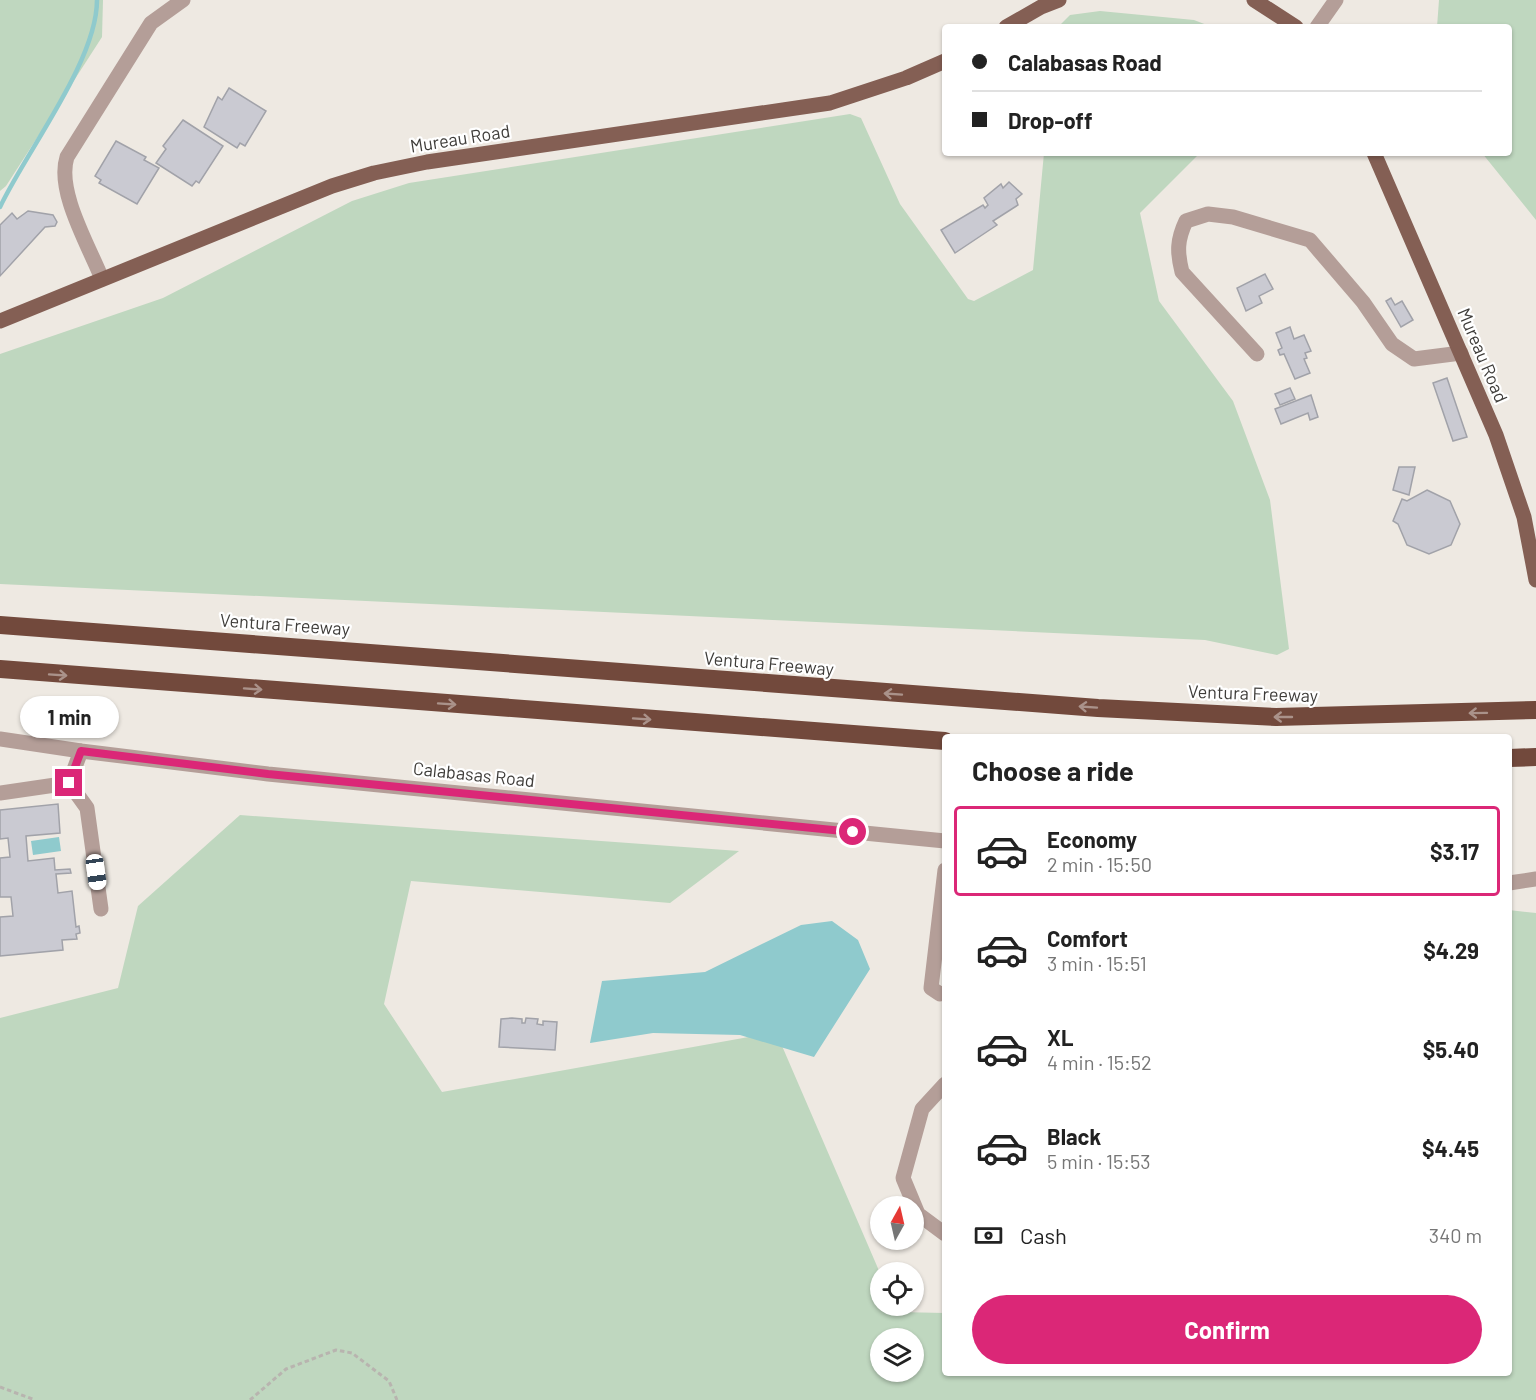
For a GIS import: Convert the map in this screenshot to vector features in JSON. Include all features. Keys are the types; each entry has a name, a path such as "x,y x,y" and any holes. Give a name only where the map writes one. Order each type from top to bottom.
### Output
{"highway":[{"name":"Ventura Freeway","path":"0,624 1098,708 1276,717 1536,710"},
{"path":"0,669 942,741"},
{"path":"1512,758 1536,757"}],"main road":[{"path":"1010,24 1039,2 1059,0"},
{"path":"1254,0 1291,24"},
{"name":"Mureau Road","path":"0,321 332,186 374,173 427,162 830,103 906,78 942,62"},
{"name":"Mureau Road","path":"1375,156 1461,353 1515,489 1536,580"}],"street":[{"path":"102,279 71,205 64,168 67,157 151,23 183,0"},
{"path":"1319,24 1336,0"},
{"path":"1257,354 1182,272 1178,255 1178,236 1186,222 1208,214 1233,217 1310,240 1363,302 1392,344 1414,359 1461,353"},
{"name":"Calabasas Road","path":"0,738 81,751 268,774 942,841"},
{"path":"69,783 81,751"},
{"path":"0,794 69,783"},
{"path":"69,783 87,808 101,909"},
{"path":"1512,883 1536,879"},
{"path":"942,895 931,988 942,994"},
{"path":"942,1087 922,1109 903,1178 918,1214 942,1232"}],"path":[{"path":"250,1400 286,1369 336,1350 352,1353 389,1381 397,1400"},
{"path":"0,1387 35,1400"}],"green space":[{"path":"0,0 103,0 102,37 6,186 0,191"},
{"path":"1439,0 1536,0 1536,220 1484,156 1512,156 1512,24 1437,24"},
{"path":"1100,11 1194,20 1204,24 1061,24 1070,15"},
{"path":"850,114 861,118 900,204 968,299 974,301 1033,270 1044,156 1197,156 1140,213 1159,301 1233,401 1270,500 1289,649 1277,655 1205,640 0,584 0,354 163,298 352,201 409,183"},
{"path":"240,815 739,851 670,903 411,881 384,1004 442,1092 776,1032 875,1262 870,1262 870,1316 924,1316 924,1313 942,1313 942,1376 1512,1376 1512,910 1536,913 1536,1400 0,1400 0,1018 118,988 138,906"}],"water":[{"path":"59,837 61,851 33,855 31,841"},
{"path":"832,921 858,940 870,969 814,1057 740,1035 653,1033 590,1043 602,981 705,972 801,925"}],"building":[{"path":"229,88 266,111 245,146 240,143 237,148 204,127 218,97 222,100"},
{"path":"183,120 223,146 199,183 196,181 192,186 156,163 166,149 163,146"},
{"path":"116,141 146,157 144,160 159,168 137,204 99,183 101,180 95,176"},
{"path":"1009,182 1022,194 1016,199 1018,205 993,221 997,225 955,253 941,230 983,205 985,208 988,205 984,198 1001,184 1003,188"},
{"path":"28,211 53,215 57,222 55,226 45,227 0,276 0,225 12,213 17,219"},
{"path":"1265,274 1273,289 1259,296 1262,303 1246,311 1237,288"},
{"path":"1391,298 1395,305 1402,301 1413,320 1401,327 1386,301"},
{"path":"1290,327 1294,339 1304,335 1311,351 1305,353 1307,358 1304,359 1310,373 1295,379 1284,354 1280,355 1278,350 1282,348 1276,333"},
{"path":"1447,378 1467,437 1453,441 1433,383"},
{"path":"1290,388 1295,399 1280,405 1275,394"},
{"path":"1311,395 1318,417 1310,420 1308,413 1281,424 1275,409"},
{"path":"1399,467 1415,467 1409,495 1393,490"},
{"path":"1427,490 1450,501 1460,524 1451,545 1429,554 1407,545 1398,524 1393,521 1402,499 1407,501"},
{"path":"58,804 60,833 26,836 28,861 54,858 55,870 70,869 71,873 56,874 58,893 72,891 76,927 79,926 80,933 76,934 77,939 62,940 63,950 0,956 0,917 13,916 11,897 0,897 0,858 10,857 8,838 0,839 0,810"},
{"path":"526,1018 538,1019 537,1024 543,1025 543,1021 557,1022 555,1050 499,1047 501,1019 522,1019 522,1023 525,1023"}],"waterway":[{"path":"0,207 59,105 86,50 94,24 97,0"}],"route":[{"path":"69,783 81,751 268,774 853,832"}]}
